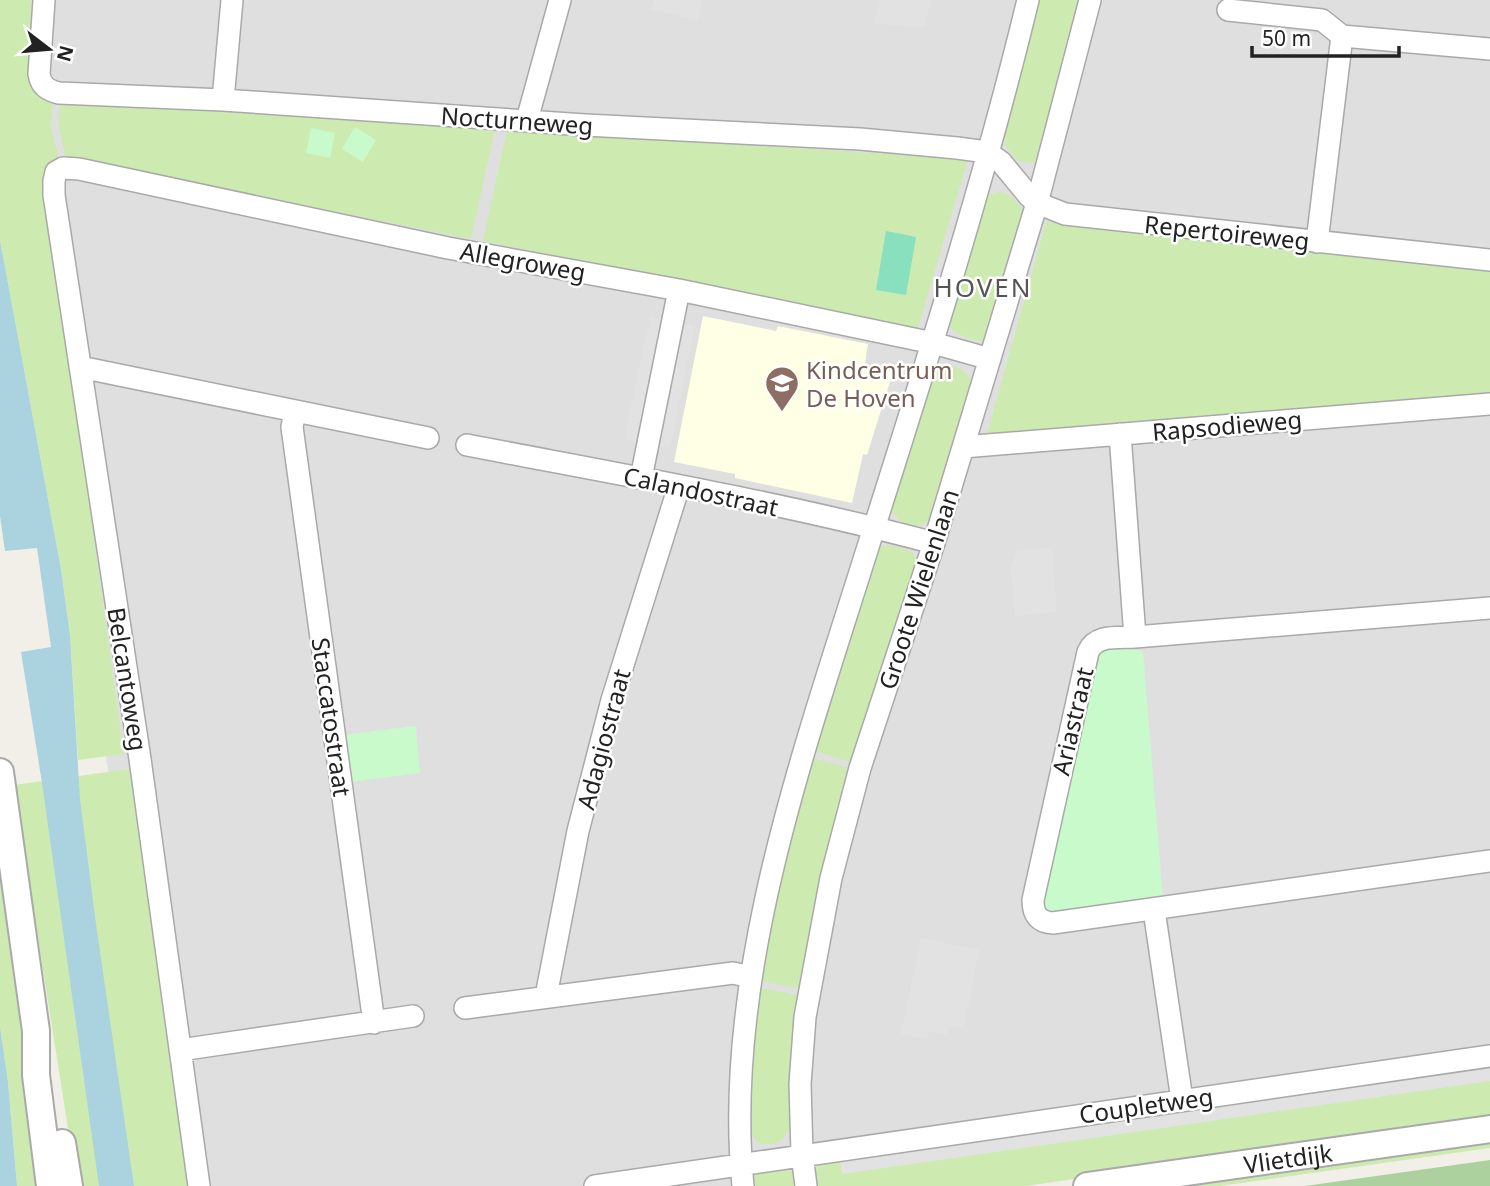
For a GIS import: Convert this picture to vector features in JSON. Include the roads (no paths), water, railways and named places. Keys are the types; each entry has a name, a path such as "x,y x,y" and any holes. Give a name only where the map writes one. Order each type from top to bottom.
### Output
{"street":[{"name":"Nocturneweg","path":"44,0 40,81 47,89 72,94 223,100 705,132 860,139 987,152"},
{"path":"223,100 232,0"},
{"path":"527,120 560,0"},
{"path":"743,1186 741,1089 751,978 774,869 803,752 933,343 981,180 1028,0"},
{"name":"Groote Wielenlaan","path":"806,1186 802,1154 800,1084 805,1017 831,878 860,768 934,543 1037,203 1090,0"},
{"path":"1228,10 1323,10 1342,36 1317,242"},
{"path":"1342,36 1490,49"},
{"name":"Repertoireweg","path":"987,152 1001,163 1028,196 1037,203 1065,214 1490,260"},
{"name":"Allegroweg","path":"56,172 63,168 79,170 448,248 679,290 933,343 990,359"},
{"name":"Belcantoweg","path":"56,172 54,195 140,759 199,1186"},
{"path":"641,478 679,290"},
{"path":"80,367 428,438"},
{"name":"Rapsodieweg","path":"963,447 1490,404"},
{"name":"Staccatostraat","path":"295,411 292,427 374,1023"},
{"path":"1120,434 1135,637"},
{"name":"Calandostraat","path":"467,445 641,478 874,527 934,543"},
{"name":"Adagiostraat","path":"546,996 578,831 612,700 679,486"},
{"name":"Ariastraat","path":"1154,910 1046,923 1037,917 1033,909 1032,900 1092,644 1097,640 1490,608"},
{"path":"0,772 36,1031 36,1075 50,1186"},
{"path":"1182,1100 1154,910 1490,861"},
{"path":"465,1009 546,996 733,973 751,978"},
{"path":"180,1050 413,1016"},
{"path":"36,1031 50,1074 69,1186"},
{"name":"Coupletweg","path":"595,1186 1490,1056"},
{"name":"Vlietdijk","path":"1087,1186 1490,1129"}],"water":[{"path":"0,240 61,569 70,635 80,799 134,1186 99,1186 21,652 51,647 37,548 5,551 0,516"},
{"path":"0,1026 8,1082 17,1186 0,1186"}],"place":[{"name":"Kindcentrum De Hoven","path":"782,413"}],"district":[{"name":"HOVEN","path":"983,287"}]}
